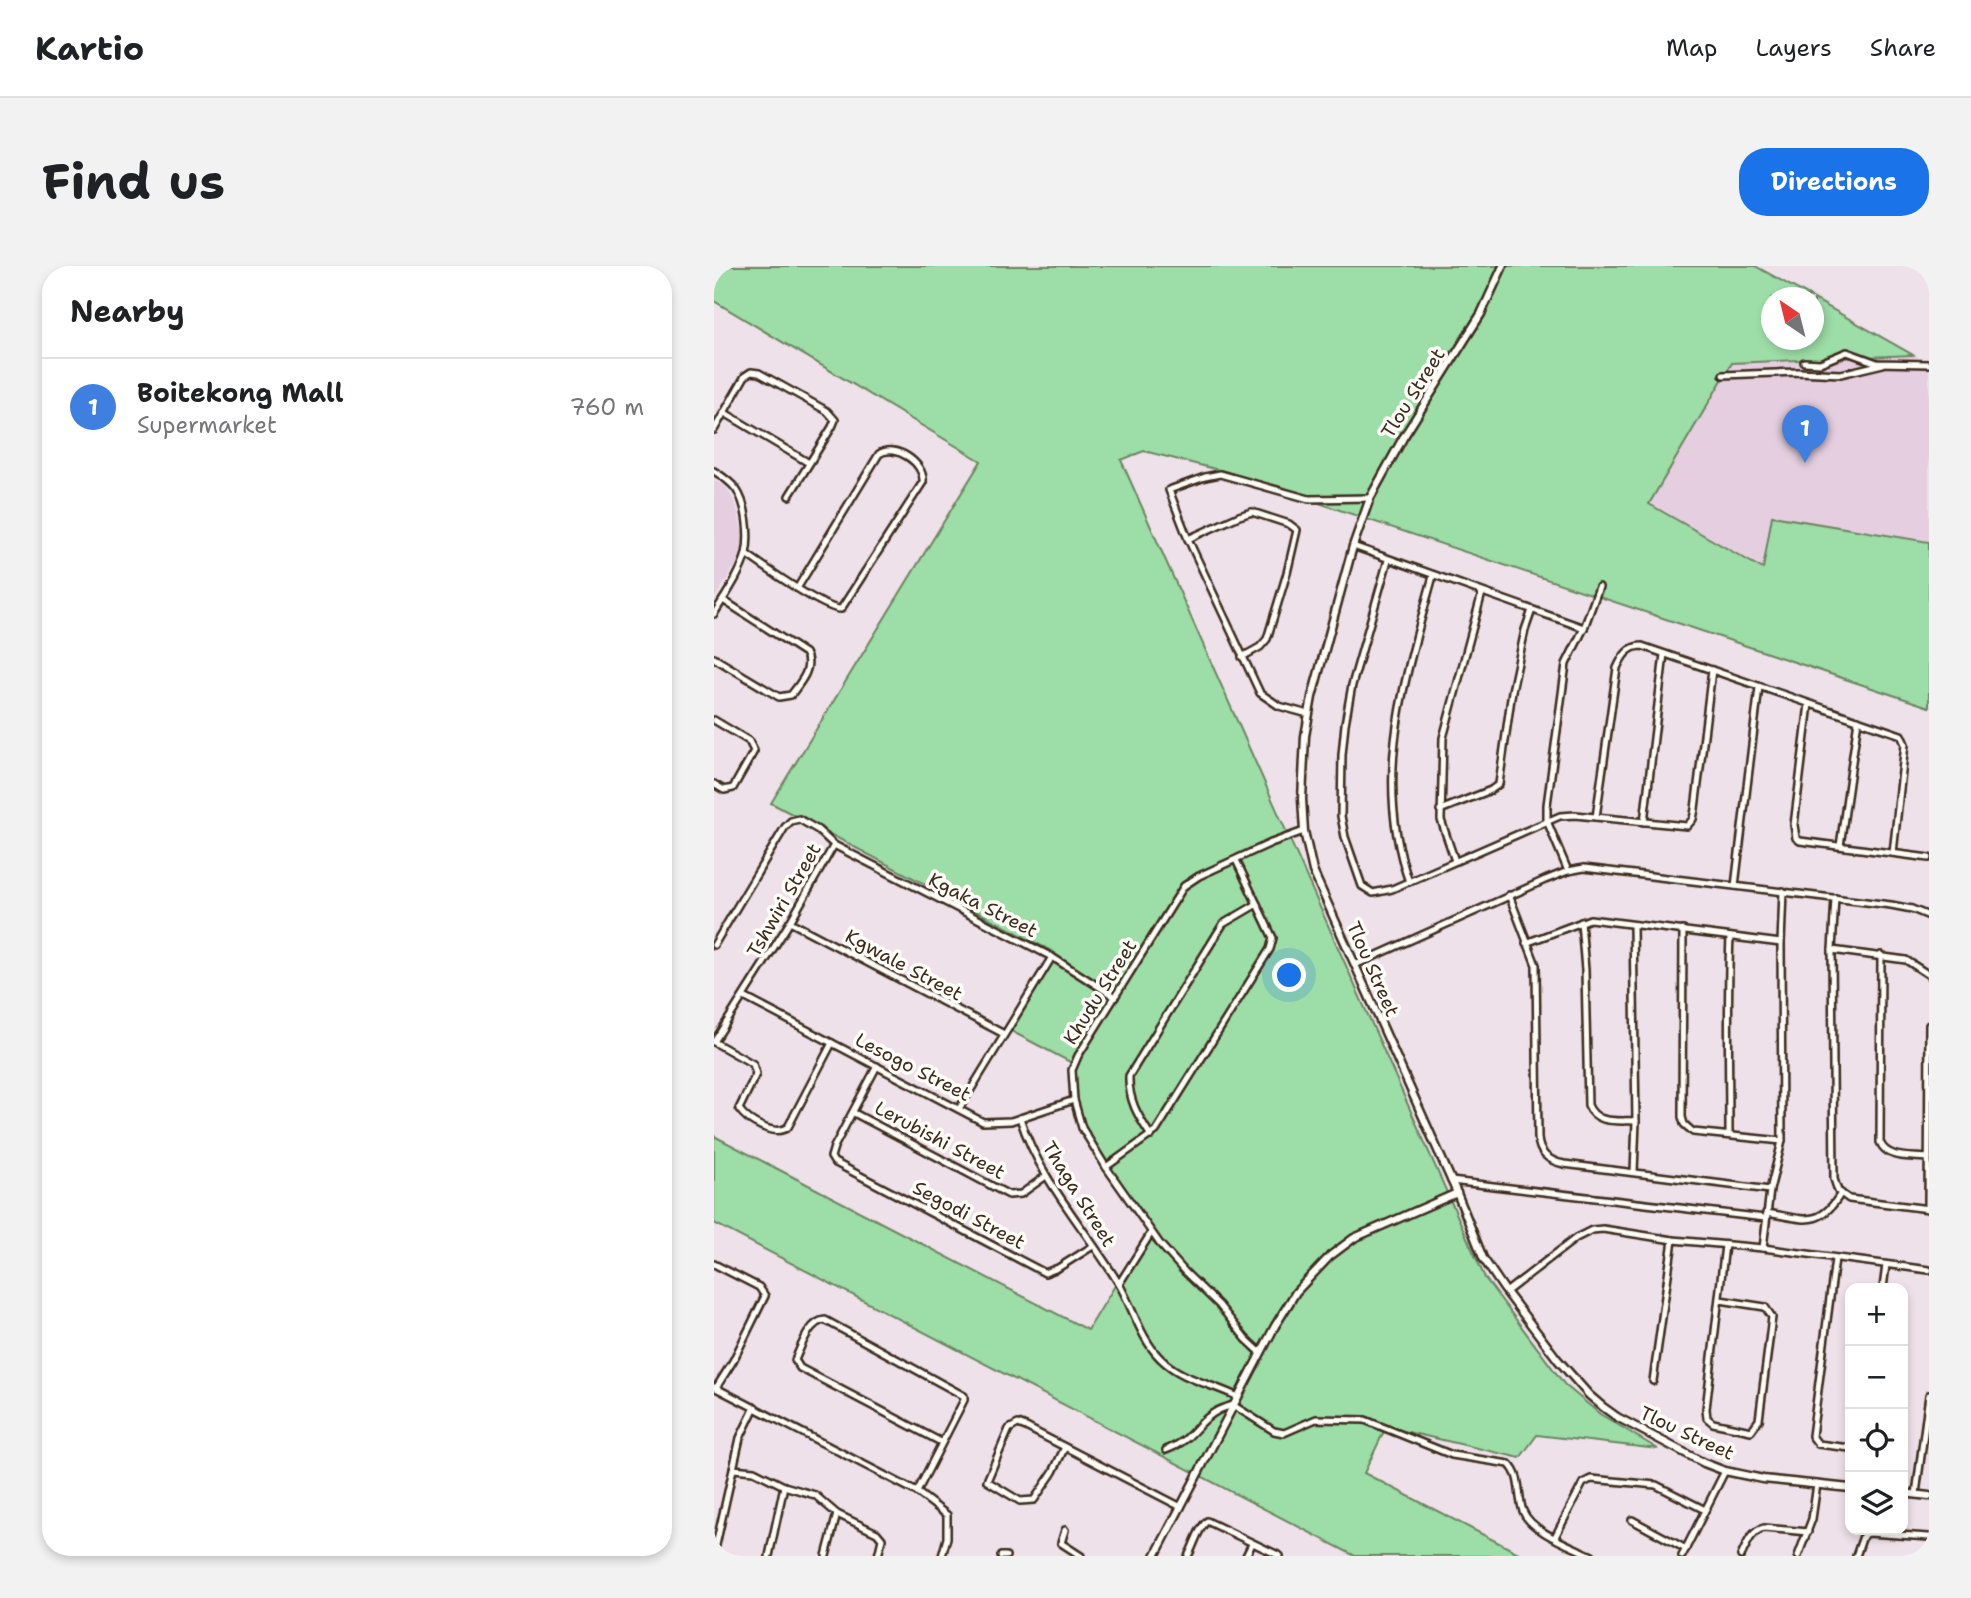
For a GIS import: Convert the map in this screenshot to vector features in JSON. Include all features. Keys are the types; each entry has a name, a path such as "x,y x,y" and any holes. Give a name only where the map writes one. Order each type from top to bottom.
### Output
{"street":[{"name":"Tlou Street","path":"1503,266 1481,314 1403,438 1370,498 1353,546 1308,714 1303,765 1304,831 1318,884 1457,1193 1483,1258 1558,1360 1589,1395 1604,1407 1669,1445 1725,1471 1763,1479 1845,1488"},
{"path":"1804,362 1820,363 1847,352 1883,364"},
{"path":"1823,373 1825,361"},
{"path":"1723,375 1841,374 1883,364 1929,364"},
{"path":"714,430 746,376 752,372 759,373 821,407 835,420 789,496"},
{"path":"724,412 809,463"},
{"path":"746,554 798,587 834,609 841,609 923,482 920,468 895,450 881,453 798,587"},
{"path":"714,471 726,479 741,499 747,539 746,554 714,614"},
{"path":"1308,714 1279,706 1260,693 1188,539 1169,489 1214,475 1227,474 1309,499 1370,498"},
{"path":"1188,539 1252,512 1289,524 1297,530 1268,639 1242,657"},
{"path":"1353,546 1584,628"},
{"path":"1388,560 1352,685 1342,755 1342,820 1357,873 1365,888 1373,892 1383,892 1409,882 1560,816 1575,815 1685,827 1693,817 1712,670"},
{"path":"1409,882 1399,853 1394,824 1392,757 1402,690 1433,576"},
{"path":"1567,871 1547,821 1566,664 1584,628 1599,587"},
{"path":"1455,862 1443,830 1440,810 1445,727 1482,593"},
{"path":"714,658 779,697 790,695 808,668 805,653 723,600"},
{"path":"1440,810 1491,790 1499,784 1511,691 1532,610"},
{"path":"1596,817 1617,668 1628,650 1642,646 1898,733 1905,744 1893,853"},
{"path":"1644,822 1664,654"},
{"path":"1735,886 1759,687"},
{"path":"1809,704 1794,835 1800,841 1929,858"},
{"path":"714,720 749,741 754,747 754,754 733,788 724,790 714,784"},
{"path":"1840,846 1858,720"},
{"name":"Kgaka Street","path":"714,945 791,821 802,820 834,845 1052,957 1115,997"},
{"name":"Khudu Street","path":"1261,1353 1151,1233 1082,1128 1072,1082 1074,1066 1184,886 1199,876 1270,843 1304,831"},
{"name":"Tshwiri Street","path":"714,1042 790,922 834,845"},
{"path":"1106,1167 1151,1136 1175,1104 1270,949 1273,938 1236,860"},
{"path":"1355,965 1509,895 1567,871 1584,868 1891,905 1929,916"},
{"path":"1762,1248 1770,1190 1782,1141 1783,891"},
{"path":"1509,895 1536,965 1539,1146 1548,1159 1770,1190"},
{"path":"1835,898 1832,950 1833,1167 1834,1179 1841,1193 1849,1199 1929,1209 1929,1026"},
{"path":"1151,1136 1134,1109 1128,1087 1129,1076 1223,924 1257,904"},
{"path":"1526,943 1581,922 1598,920 1781,943"},
{"name":"Kgwale Street","path":"790,922 1004,1034"},
{"path":"1581,922 1585,970 1588,1105 1592,1114 1598,1118 1636,1121"},
{"path":"1633,925 1636,1121 1634,1172"},
{"path":"1683,930 1684,1124 1693,1132 1782,1141"},
{"path":"1729,1134 1730,937"},
{"path":"1832,950 1906,960 1929,975"},
{"path":"1881,955 1880,1142 1882,1148 1891,1154 1928,1158"},
{"path":"959,1109 1052,957"},
{"name":"Lesogo Street","path":"744,997 983,1122 1020,1118 1074,1100"},
{"path":"714,1042 751,1062 755,1067 756,1075 739,1109 743,1115 772,1131 783,1131 790,1123 832,1043"},
{"path":"854,1113 877,1066"},
{"name":"Segodi Street","path":"854,1113 831,1157 834,1162 1042,1272 1053,1270 1093,1246"},
{"name":"Lerubishi Street","path":"854,1113 1009,1195 1021,1194 1046,1176"},
{"name":"Thaga Street","path":"1020,1118 1032,1151 1046,1176 1119,1284 1143,1332 1162,1360 1190,1378 1219,1387 1238,1397"},
{"path":"1451,1181 1809,1219 1821,1217 1831,1209 1841,1193"},
{"path":"1155,1556 1233,1405 1296,1292 1329,1256 1354,1238 1457,1193"},
{"path":"1506,1292 1576,1238 1592,1230 1603,1229 1673,1240 1762,1248 1929,1270"},
{"path":"1119,1284 1151,1233"},
{"path":"1653,1381 1673,1240"},
{"path":"1720,1300 1765,1307 1772,1317 1759,1420 1751,1430 1713,1423 1707,1418 1725,1245"},
{"path":"1835,1259 1812,1436 1818,1444 1845,1447"},
{"path":"714,1264 759,1287 765,1296 733,1361 715,1388 918,1492 947,1515 947,1538 942,1556"},
{"path":"1884,1283 1886,1265"},
{"path":"918,1492 964,1396 825,1320 812,1327 795,1360 800,1368 941,1441"},
{"path":"1916,1494 1927,1433 1929,1395"},
{"path":"1166,1450 1178,1446 1192,1436 1216,1411 1233,1405"},
{"path":"1233,1405 1274,1431 1284,1433 1316,1419 1365,1420 1452,1455 1506,1462 1513,1468 1516,1476 1525,1515 1538,1529 1592,1556"},
{"path":"714,1554 717,1518 740,1438 755,1407"},
{"path":"1065,1447 1053,1472 1034,1500 1020,1501 987,1481 1009,1429 1018,1424 1026,1427 1065,1447 1181,1507"},
{"path":"733,1469 754,1471 784,1486 815,1495 837,1514 879,1535 882,1539 878,1556"},
{"path":"1682,1556 1725,1471"},
{"path":"1555,1537 1583,1483 1591,1479 1663,1487 1705,1510"},
{"path":"1798,1556 1808,1532 1817,1485"},
{"path":"769,1556 784,1486"},
{"path":"1908,1493 1929,1496"},
{"path":"826,1556 837,1514"},
{"path":"1632,1520 1686,1549"},
{"path":"1188,1556 1196,1543 1200,1528 1207,1521 1280,1556"},
{"path":"1741,1556 1758,1529 1808,1532"},
{"path":"1065,1530 1061,1543 1081,1556"},
{"path":"1856,1556 1863,1536 1868,1533 1929,1537"},
{"path":"1246,1556 1252,1544"}],"shaded area":[{"path":"1913,355 1929,363 1929,542 1773,516 1763,570 1649,504 1731,363"},
{"path":"714,480 726,487 736,505 744,539 739,560 714,599"}],"green space":[{"path":"714,266 1755,266 1793,287 1761,287 1761,350 1824,350 1824,305 1913,355 1732,363 1649,504 1763,569 1772,516 1929,542 1929,707 1223,471 1144,451 1121,460 1485,1278 1565,1385 1600,1414 1658,1449 1537,1435 1520,1458 1386,1427 1364,1473 1524,1556 1355,1556 714,1223 714,1136 1088,1330 1150,1228 1088,1137 1073,1102 1076,1065 1011,1031 1055,953 771,803 981,461 714,301"}],"place":[{"name":"Boitekong Mall","path":"1805,463"}]}
